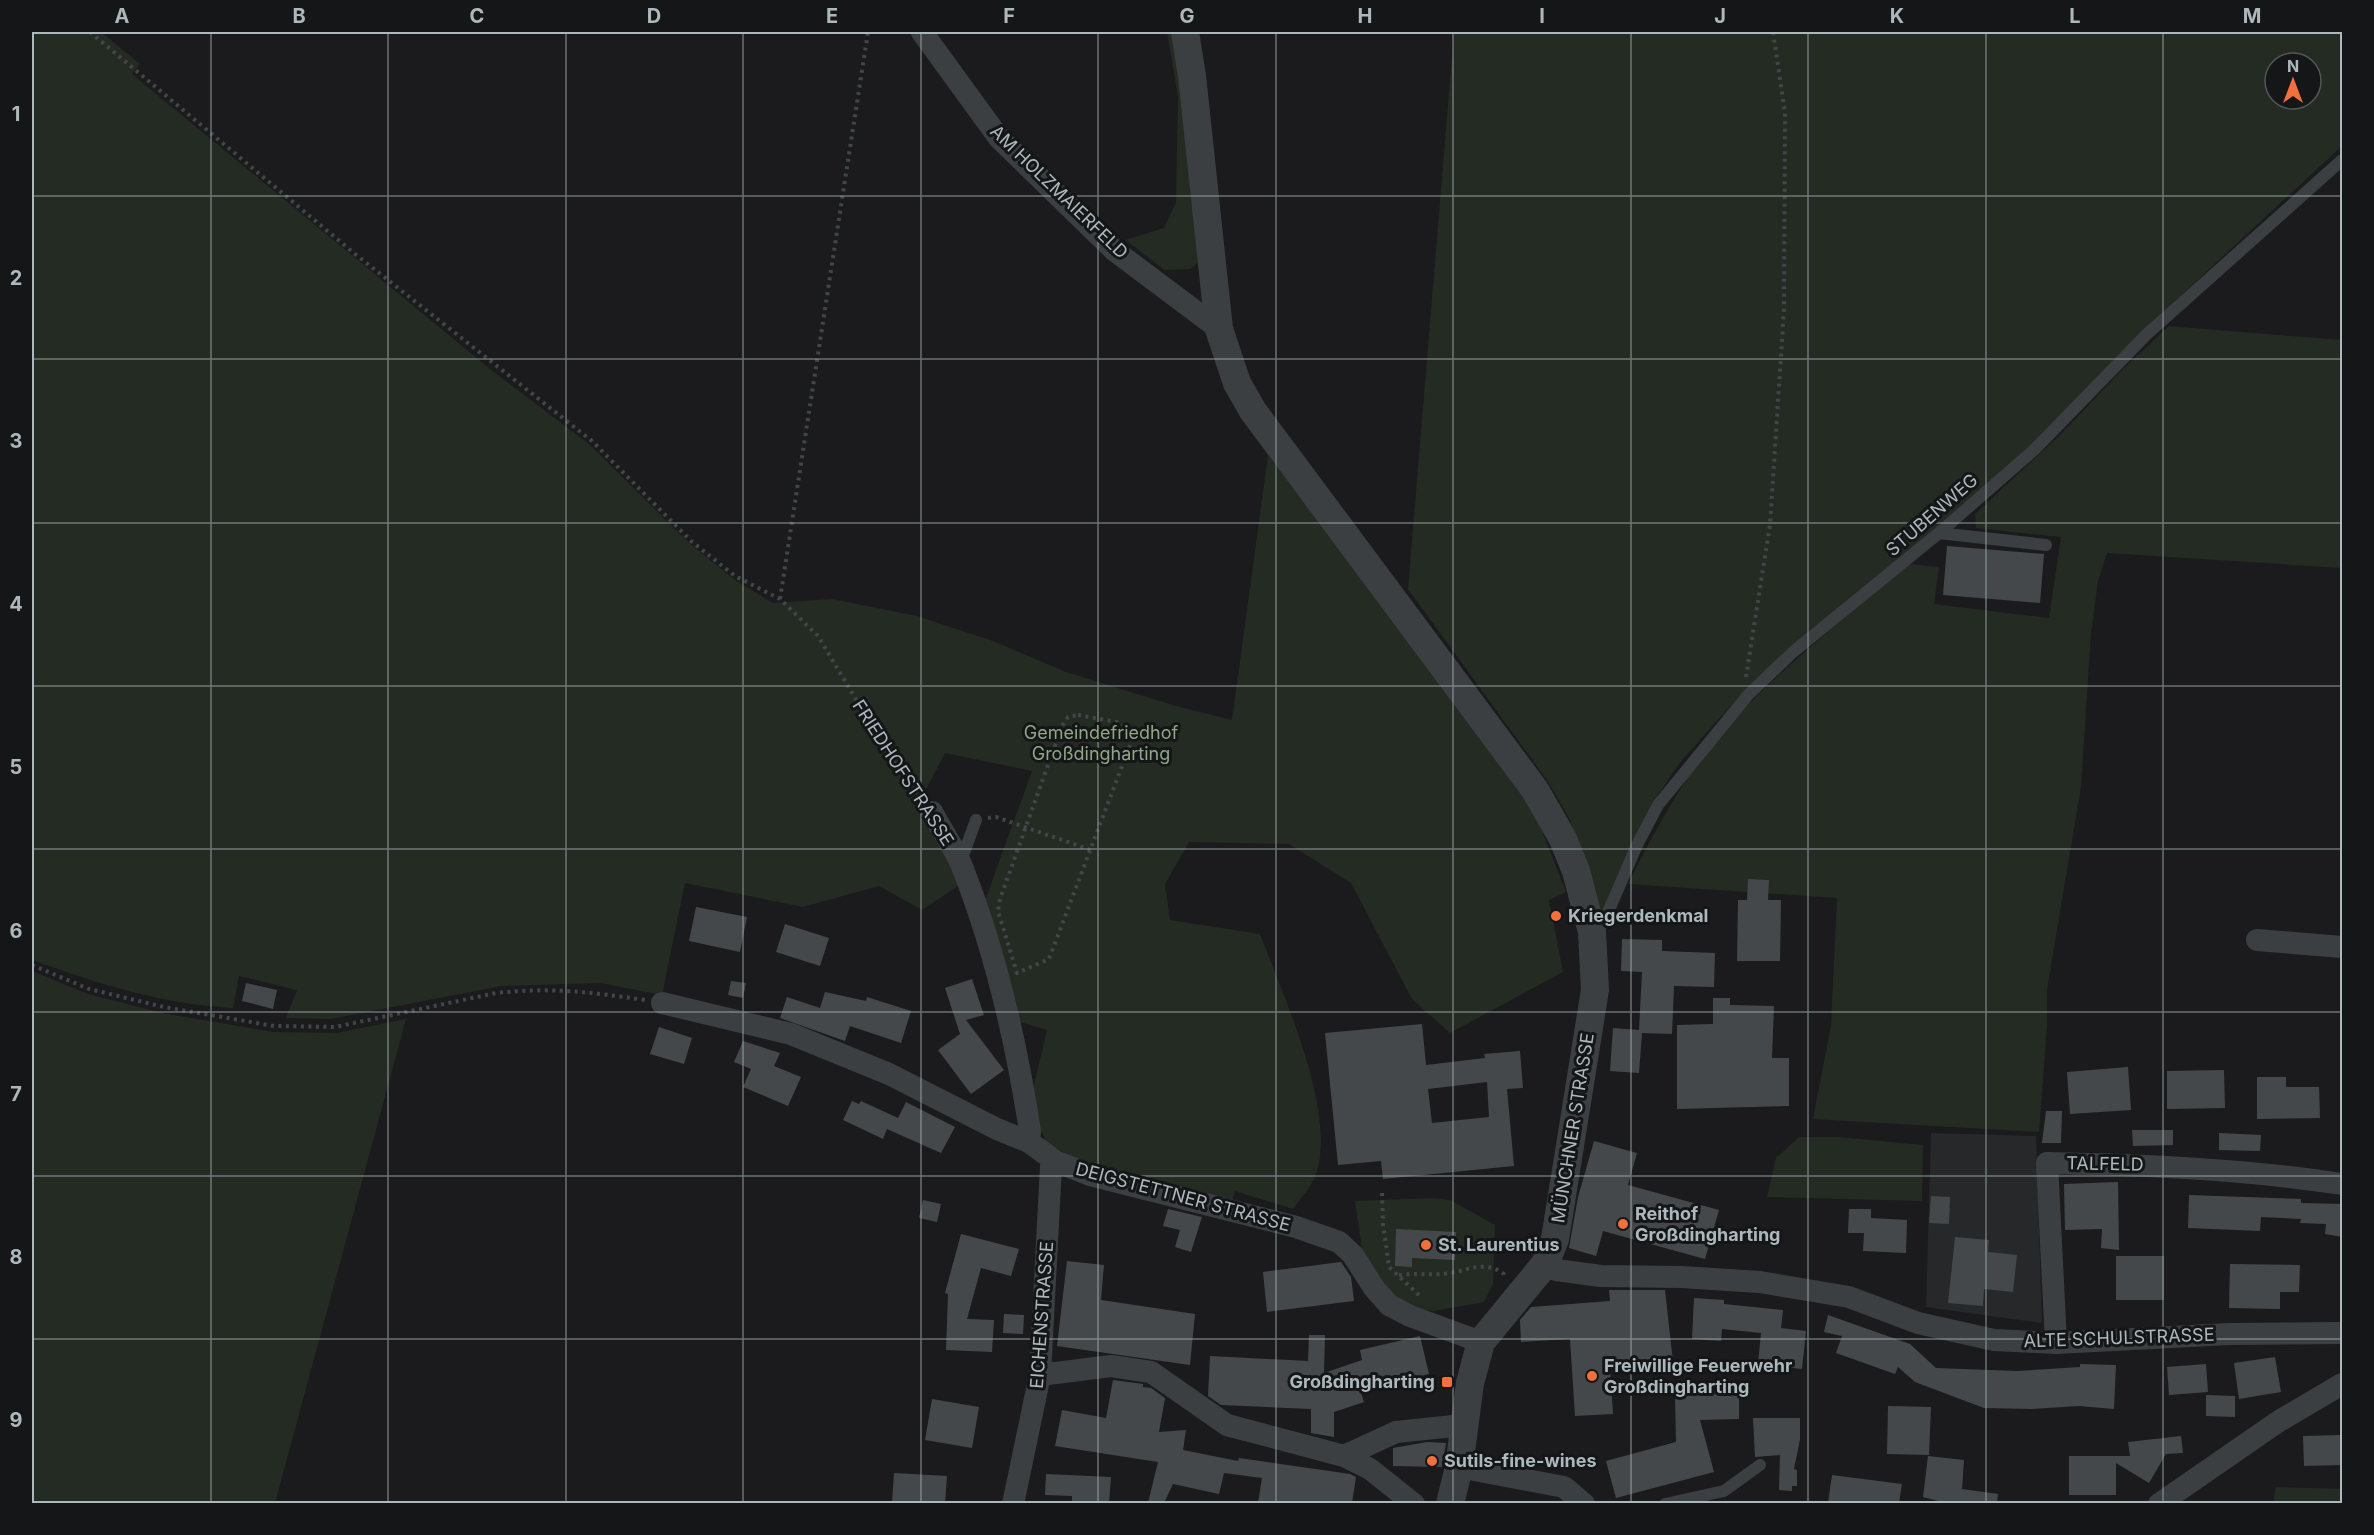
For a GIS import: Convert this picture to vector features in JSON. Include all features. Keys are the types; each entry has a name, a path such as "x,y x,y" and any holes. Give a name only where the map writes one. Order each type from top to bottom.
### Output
{"street":[{"name":"AM HOLZMAIERFELD","path":"922,32 999,138 1115,251 1219,329"},
{"name":"MÜNCHNER STRASSE","path":"1185,32 1192,76 1219,329 1229,365 1252,411 1507,749 1563,840 1576,871 1592,932 1593,1000 1555,1239 1545,1264 1481,1342 1470,1383 1459,1467 1450,1503"},
{"name":"FRIEDHOFSTRASSE","path":"932,812 960,862 1016,1046 1030,1131 1029,1142"},
{"path":"2257,940 2343,947"},
{"name":"DEIGSTETTNER STRASSE","path":"662,1003 791,1034 889,1074 997,1129 1029,1142 1055,1161 1090,1175 1296,1227 1339,1242 1353,1255 1374,1288 1389,1305 1410,1316 1481,1342"},
{"name":"EICHENSTRASSE","path":"1013,1503 1040,1376 1051,1166 1055,1161"},
{"name":"TALFELD","path":"2056,1343 2047,1163 2160,1165 2290,1176 2343,1184"},
{"name":"ALTE SCHULSTRASSE","path":"1545,1264 1556,1270 1601,1276 1682,1277 1760,1282 1850,1297 1918,1323 1962,1335 1994,1340 2056,1343 2229,1334 2343,1333"},
{"path":"1040,1376 1112,1365 1151,1372 1227,1425 1344,1456 1370,1469 1414,1503"},
{"path":"2159,1503 2279,1421 2343,1384"},
{"path":"1344,1456 1395,1432 1463,1425"},
{"path":"1459,1467 1564,1487 1584,1503"}],"lane":[{"name":"STUBENWEG","path":"1592,932 1603,924 1637,845 1658,806 1748,695 1793,652 1939,534 2034,450 2146,335 2343,160"},
{"path":"1939,534 2046,545"},
{"path":"960,862 976,820"},
{"path":"1665,1503 1724,1491 1760,1465"}],"path":[{"name":"FRIEDHOFSTRASSE","path":"90,32 355,254 592,441 691,541 735,576 780,599 818,636 891,758 932,812"},
{"path":"780,599 868,32"},
{"path":"1748,695 1744,687 1770,525 1784,309 1785,113 1773,32"},
{"path":"1089,715 1117,722 1129,735 1130,745 1091,850 1049,959 1017,973 998,911 1025,827 1062,726 1068,717 1089,715"},
{"path":"976,820 996,817 1091,850"},
{"path":"32,965 89,989 164,1007 274,1026 335,1027 496,993 523,990 575,989 662,1003"},
{"path":"1382,1193 1383,1224 1389,1267 1401,1275 1434,1311 1430,1323"},
{"path":"1401,1275 1445,1274 1476,1265 1495,1267"},
{"path":"1401,1275 1404,1266"}],"shaded area":[{"path":"1931,1133 2036,1136 2042,1323 1926,1307"}],"green space":[{"name":"Gemeindefriedhof Großdingharting","path":"32,32 101,32 140,64 132,74 490,369 589,444 688,542 735,580 773,603 832,599 917,616 993,641 1066,672 1176,706 1232,720 1268,455 1529,798 1566,892 1549,900 1563,972 1450,1033 1412,999 1351,883 1289,844 1189,842 1165,884 1170,920 1260,934 1294,1022 1315,1091 1320,1124 1320,1154 1314,1179 1293,1209 1235,1191 1231,1204 1089,1166 1047,1143 1035,1117 1032,1093 1047,1030 1020,1022 984,903 1032,771 945,753 919,803 937,834 958,886 922,910 879,886 803,907 685,883 662,995 600,983 501,986 331,1019 286,1018 297,990 239,976 233,1008 206,1006 131,992 32,960"},
{"path":"1167,32 1178,32 1199,262 1190,269 1164,270 1126,240 1164,228 1176,202 1178,97"},
{"path":"1454,32 2342,32 2342,146 2150,324 2035,443 1895,565 1788,649 1727,710 1682,760 1652,803 1601,915 1570,820 1549,783 1408,589"},
{"path":"2169,326 2342,340 2342,568 2107,553 2098,581 2091,634 2081,787 2047,989 2047,1026 2039,1132 1813,1119 1831,1025 1837,898 1628,884 1676,796 1704,754 1720,735 1778,676 1908,564 1939,567 1934,604 2049,618 2061,537 1976,528 1975,514 2063,432 2123,369"},
{"path":"32,971 88,994 162,1013 273,1032 336,1033 406,1019 275,1503 32,1503"},
{"path":"1799,1137 1839,1137 1923,1145 1922,1201 1767,1197 1776,1158"},
{"path":"1432,1198 1450,1200 1495,1225 1493,1284 1484,1302 1434,1311 1414,1309 1391,1294 1363,1256 1355,1201"},
{"path":"2276,1487 2342,1489 2342,1503 2273,1503"}],"building":[{"path":"1947,546 2044,554 2040,603 1943,595"},
{"path":"1748,879 1769,880 1768,900 1781,900 1780,961 1737,961 1738,900 1747,900"},
{"path":"696,907 747,917 740,952 689,941"},
{"path":"785,924 829,938 820,966 776,952"},
{"path":"1622,939 1662,940 1662,951 1715,953 1714,987 1674,986 1672,1034 1642,1033 1639,1073 1610,1071 1613,1028 1639,1030 1642,972 1621,971"},
{"path":"972,979 984,1015 966,1020 1004,1070 971,1094 938,1050 960,1034 945,988"},
{"path":"731,981 746,983 743,998 728,995"},
{"path":"246,983 277,990 273,1009 242,1001"},
{"path":"825,992 866,1001 867,997 911,1011 901,1043 850,1026 845,1041 780,1018 787,997 820,1008"},
{"path":"1713,998 1730,998 1730,1005 1774,1006 1772,1058 1789,1058 1789,1106 1677,1109 1677,1025 1713,1024"},
{"path":"1422,1024 1426,1065 1485,1058 1484,1054 1520,1051 1523,1088 1507,1089 1514,1166 1383,1179 1381,1161 1338,1165 1325,1033","holes":["1487,1082 1489,1117 1432,1123 1428,1089"]},
{"path":"659,1027 692,1038 684,1064 650,1054"},
{"path":"743,1041 780,1053 774,1066 801,1077 788,1106 743,1087 751,1069 734,1062"},
{"path":"2128,1067 2131,1110 2070,1114 2067,1072"},
{"path":"2224,1070 2225,1108 2167,1109 2167,1071"},
{"path":"2257,1077 2286,1077 2286,1087 2319,1087 2320,1118 2257,1119"},
{"path":"852,1101 859,1104 861,1101 898,1118 906,1102 955,1127 941,1153 887,1129 883,1139 843,1120"},
{"path":"2046,1111 2062,1111 2061,1143 2042,1143"},
{"path":"2132,1130 2173,1130 2173,1145 2133,1146"},
{"path":"2219,1133 2261,1135 2260,1151 2219,1150"},
{"path":"1594,1141 1637,1153 1628,1185 1719,1210 1705,1259 1603,1231 1596,1256 1569,1248 1578,1197"},
{"path":"2118,1182 2119,1250 2101,1248 2102,1229 2065,1230 2064,1184"},
{"path":"2189,1195 2301,1199 2301,1203 2343,1204 2343,1237 2325,1234 2326,1224 2300,1223 2301,1219 2261,1217 2260,1231 2188,1228"},
{"path":"1931,1196 1950,1197 1949,1224 1929,1223"},
{"path":"923,1200 941,1204 937,1222 919,1218"},
{"path":"1168,1209 1202,1217 1191,1252 1175,1247 1180,1230 1163,1226"},
{"path":"1849,1209 1871,1209 1871,1218 1907,1220 1906,1253 1863,1251 1864,1233 1848,1233"},
{"name":"St. Laurentius","path":"1396,1229 1456,1232 1455,1260 1412,1258 1412,1267 1395,1266"},
{"path":"961,1234 1019,1249 1011,1276 981,1268 967,1319 994,1320 992,1352 946,1350 948,1294 945,1293"},
{"path":"1955,1237 1989,1240 1988,1252 2017,1255 2013,1292 1984,1289 1983,1306 1948,1303"},
{"path":"2116,1256 2164,1256 2164,1300 2116,1300"},
{"path":"1067,1261 1104,1265 1101,1300 1195,1314 1190,1365 1057,1346"},
{"path":"1341,1262 1351,1277 1354,1301 1267,1312 1263,1272"},
{"path":"2230,1264 2300,1265 2299,1292 2280,1292 2280,1309 2229,1308"},
{"path":"1609,1290 1665,1290 1673,1362 1610,1369 1613,1414 1575,1416 1570,1339 1521,1342 1520,1320 1531,1307 1610,1301"},
{"path":"1694,1298 1724,1300 1724,1304 1783,1310 1781,1328 1806,1331 1802,1369 1758,1364 1761,1333 1722,1329 1721,1341 1692,1339"},
{"path":"1004,1314 1024,1315 1023,1334 1003,1333"},
{"path":"1828,1315 1910,1344 1936,1368 2017,1371 2080,1367 2080,1364 2116,1365 2114,1409 2079,1406 2032,1409 1984,1408 1915,1382 1898,1367 1895,1374 1836,1353 1842,1336 1824,1332"},
{"path":"1309,1335 1325,1335 1324,1373 1362,1360 1360,1350 1420,1336 1429,1374 1360,1390 1364,1402 1334,1412 1334,1437 1311,1433 1311,1409 1221,1405 1208,1396 1210,1356 1308,1361"},
{"path":"2275,1357 2281,1392 2239,1399 2234,1363"},
{"path":"2206,1364 2208,1392 2169,1395 2167,1367"},
{"path":"1113,1380 1143,1384 1143,1387 1151,1388 1165,1398 1159,1432 1186,1430 1183,1450 1238,1461 1239,1458 1350,1474 1356,1477 1352,1503 1258,1503 1262,1478 1224,1473 1219,1494 1173,1484 1164,1503 1148,1503 1158,1462 1055,1446 1062,1410 1106,1418"},
{"path":"1739,1388 1739,1419 1700,1420 1714,1472 1616,1498 1606,1461 1676,1442 1675,1396 1688,1396 1688,1389"},
{"path":"2206,1395 2235,1396 2235,1417 2206,1416"},
{"path":"932,1399 979,1407 972,1448 925,1440"},
{"path":"1888,1406 1931,1407 1929,1455 1887,1454"},
{"path":"1753,1418 1800,1418 1800,1439 1794,1469 1797,1470 1797,1486 1792,1486 1792,1491 1779,1490 1780,1455 1755,1457"},
{"path":"2341,1435 2342,1465 2304,1466 2303,1436"},
{"path":"2181,1436 2183,1453 2166,1454 2149,1483 2116,1463 2116,1495 2069,1495 2069,1456 2130,1456 2128,1442"},
{"path":"1427,1442 1446,1443 1442,1467 1393,1466 1393,1448"},
{"path":"1928,1456 1964,1460 1962,1489 1998,1494 1997,1503 1938,1503 1938,1501 1923,1497"},
{"path":"894,1473 947,1476 945,1503 892,1503"},
{"path":"1046,1474 1111,1477 1109,1503 1072,1503 1072,1496 1045,1495"},
{"path":"1832,1475 1902,1484 1899,1503 1828,1503"}],"place":[{"name":"Kriegerdenkmal","path":"1556,916"},
{"name":"Reithof Großdingharting","path":"1623,1224"},
{"name":"St. Laurentius","path":"1426,1245"},
{"name":"Freiwillige Feuerwehr Großdingharting","path":"1592,1376"},
{"name":"Großdingharting","path":"1447,1382"},
{"name":"Sutils-fine-wines","path":"1432,1461"}]}
